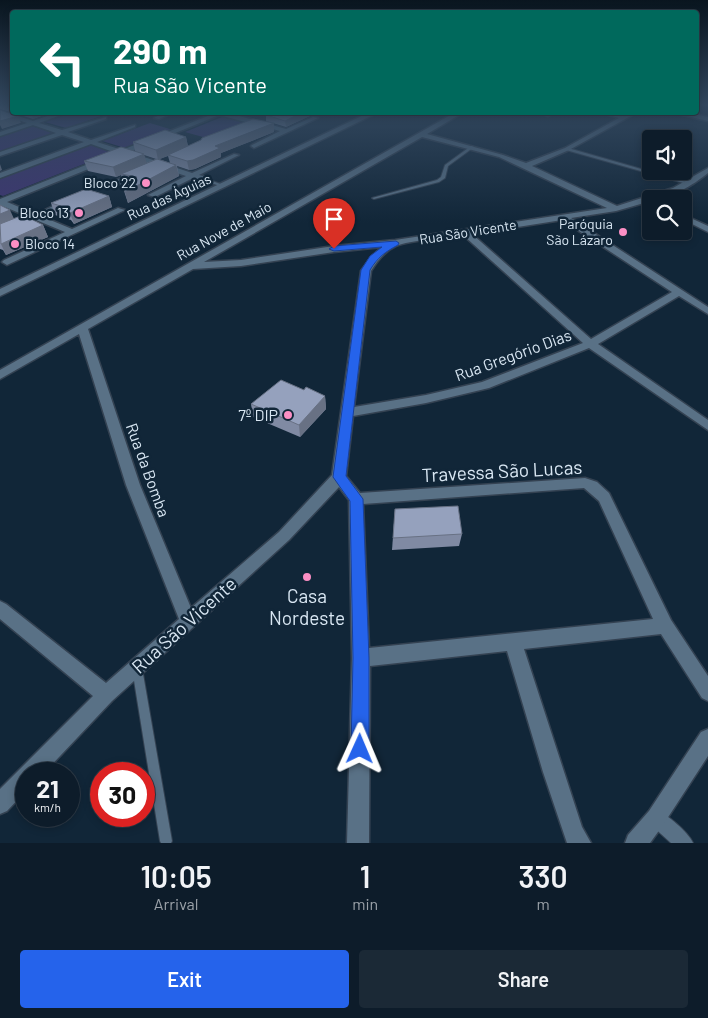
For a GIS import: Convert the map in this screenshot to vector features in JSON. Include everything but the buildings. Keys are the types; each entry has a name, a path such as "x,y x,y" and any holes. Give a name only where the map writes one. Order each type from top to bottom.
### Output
{"street":[{"path":"0,154 27,144"},
{"path":"0,176 85,144"},
{"path":"98,144 203,179"},
{"path":"0,202 143,144"},
{"name":"Rua das Águias","path":"0,293 310,144"},
{"name":"Rua Nove de Maio","path":"0,375 407,144"},
{"path":"457,144 526,166 616,209"},
{"path":"526,166 576,144"},
{"path":"152,195 236,155"},
{"path":"113,184 166,161"},
{"name":"Rua São Vicente","path":"672,190 706,174"},
{"path":"0,232 80,197"},
{"path":"0,202 72,232"},
{"name":"Rua São Vicente","path":"190,266 242,262 334,249 396,243 616,209 642,202"},
{"path":"7,262 121,210"},
{"path":"563,217 677,293 708,311"},
{"path":"692,221 708,229"},
{"path":"465,232 590,344 708,426"},
{"path":"358,843 361,658 356,499 339,477 366,270 373,258 396,243"},
{"name":"Rua Gregório Dias","path":"346,413 426,400 485,386 590,344 677,293"},
{"name":"Rua da Bomba","path":"82,327 133,485 188,621"},
{"name":"Rua São Vicente","path":"42,762 106,695 284,536 339,477"},
{"name":"Travessa São Lucas","path":"356,499 585,483 592,486 604,497 665,626 708,692"},
{"path":"0,609 106,695"},
{"path":"361,658 665,626"},
{"path":"514,642 553,772 574,833 580,843"},
{"path":"636,843 656,818 708,739"},
{"path":"0,804 15,788"},
{"path":"656,818 684,843"}],"lane":[{"path":"374,198 438,181 443,178 446,166 472,148"},
{"path":"567,149 688,183"},
{"path":"203,179 224,186"},
{"path":"137,668 166,841"}],"shaded area":[{"path":"0,144 21,144 0,152"},
{"path":"90,144 114,152 3,196 0,195 0,178"},
{"path":"113,144 135,144 125,148"}],"place":[{"name":"Bloco 22","path":"146,183"},
{"name":"Bloco 13","path":"79,213"},
{"name":"Paróquia São Lázaro","path":"623,232"},
{"name":"Bloco 14","path":"15,244"},
{"name":"7º DIP","path":"288,415"},
{"name":"Casa Nordeste","path":"307,577"}],"route":[{"path":"334,249 396,243 373,258 366,270 353,358 339,477 356,499 361,658 360,749"}]}
